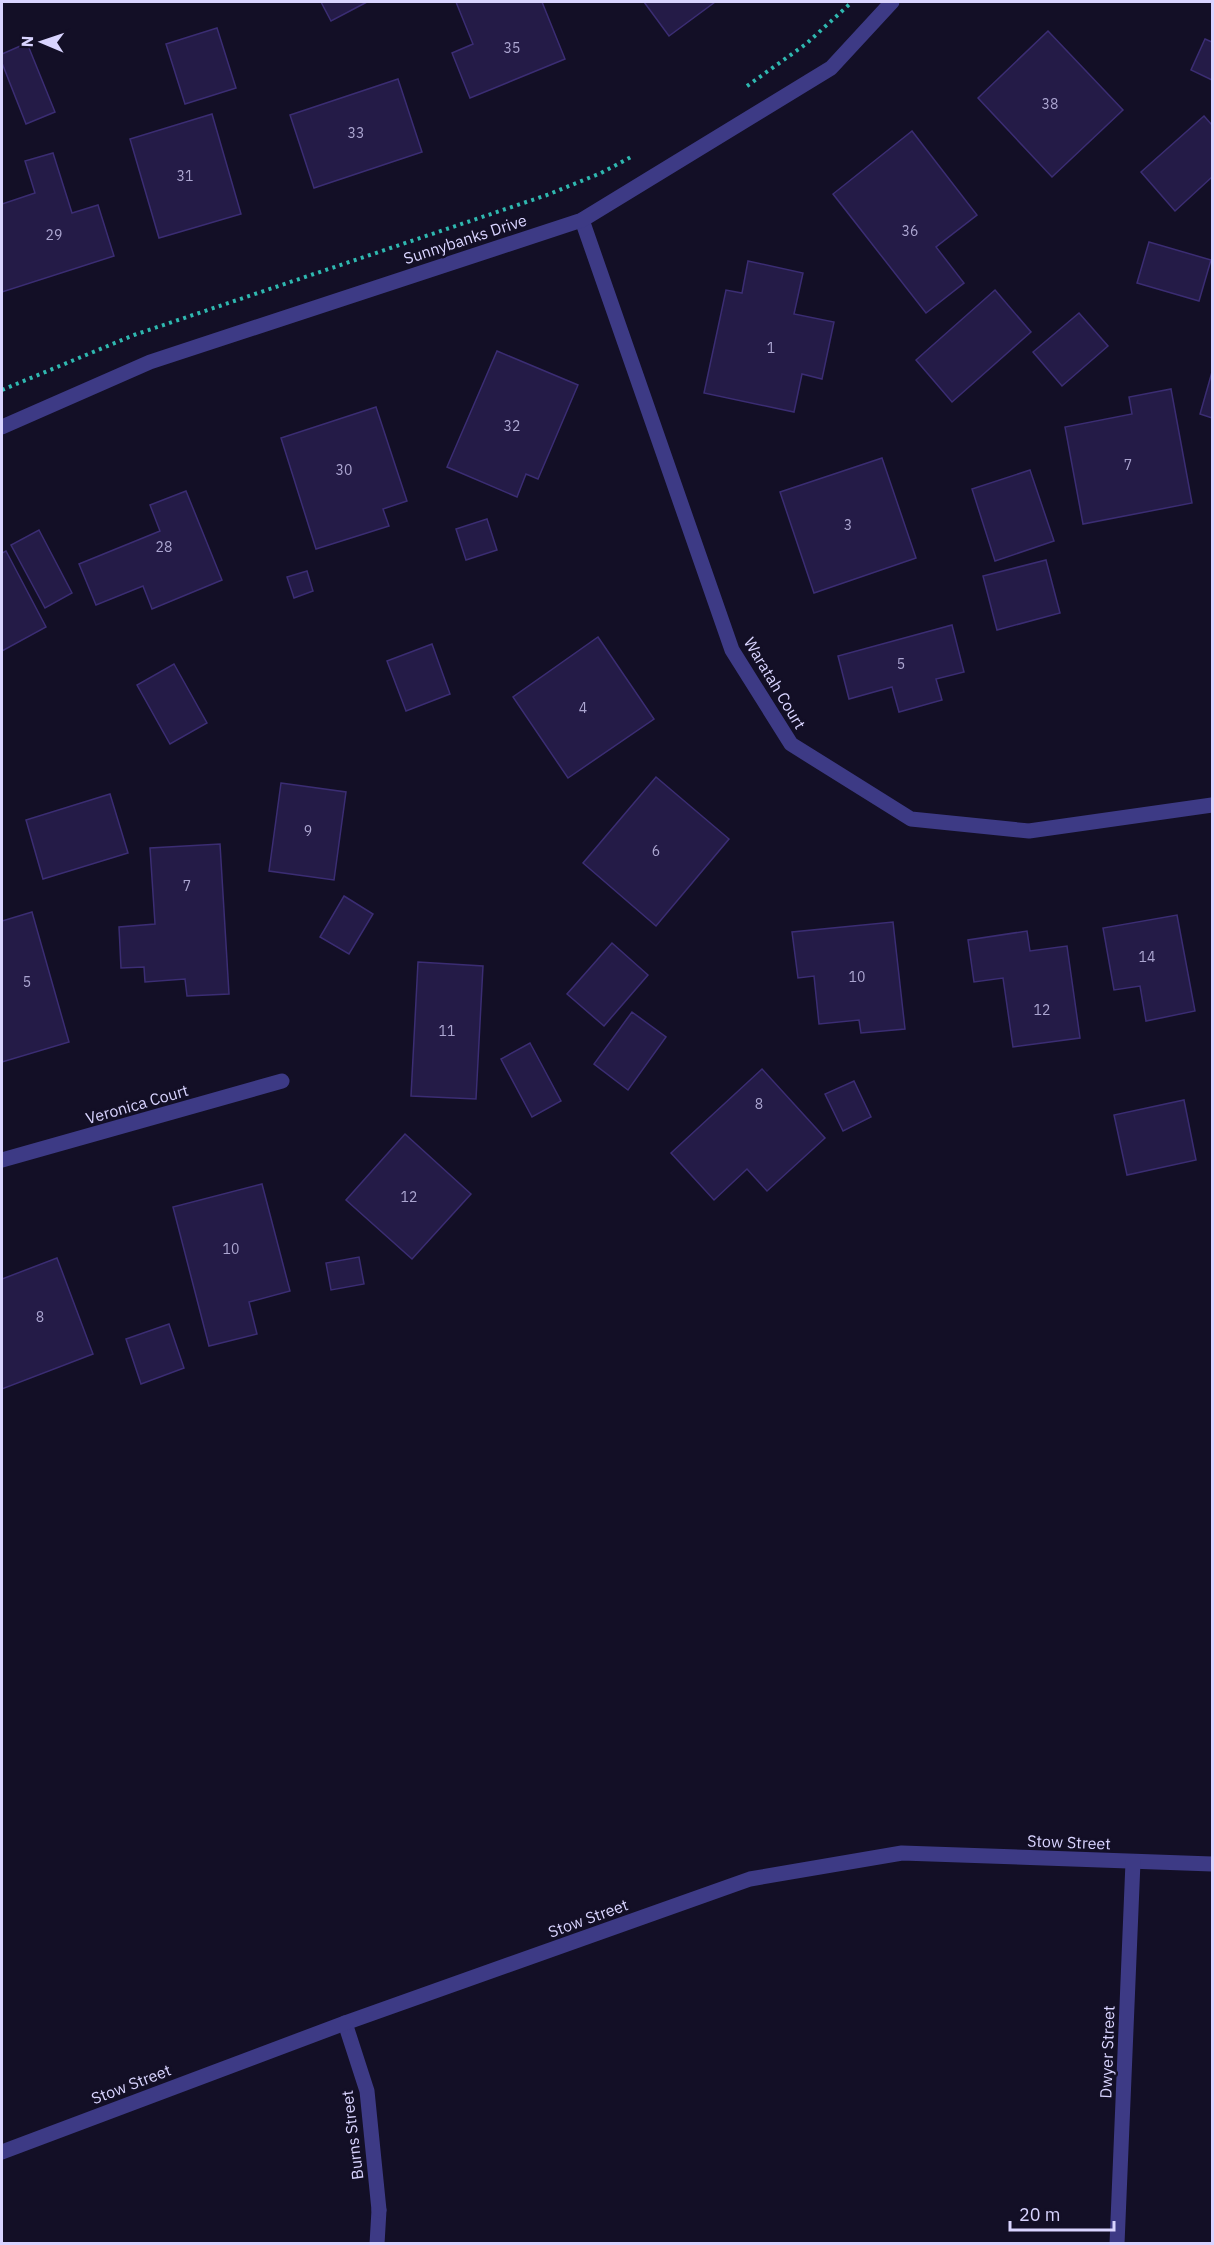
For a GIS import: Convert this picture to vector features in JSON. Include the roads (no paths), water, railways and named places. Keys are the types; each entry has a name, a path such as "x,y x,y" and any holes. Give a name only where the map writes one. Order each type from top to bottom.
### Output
{"street":[{"name":"Sunnybanks Drive","path":"2,427 150,362 582,219 831,68 892,2"},
{"name":"Waratah Court","path":"582,219 732,650 791,744 911,819 1029,831 1212,804"},
{"name":"Veronica Court","path":"2,1160 282,1081"},
{"name":"Stow Street","path":"2,2152 345,2023 750,1879 902,1853 1212,1864"},
{"name":"Dwyer Street","path":"1118,2244 1133,1862"},
{"name":"Burns Street","path":"345,2023 367,2091 379,2210 377,2244"}]}
